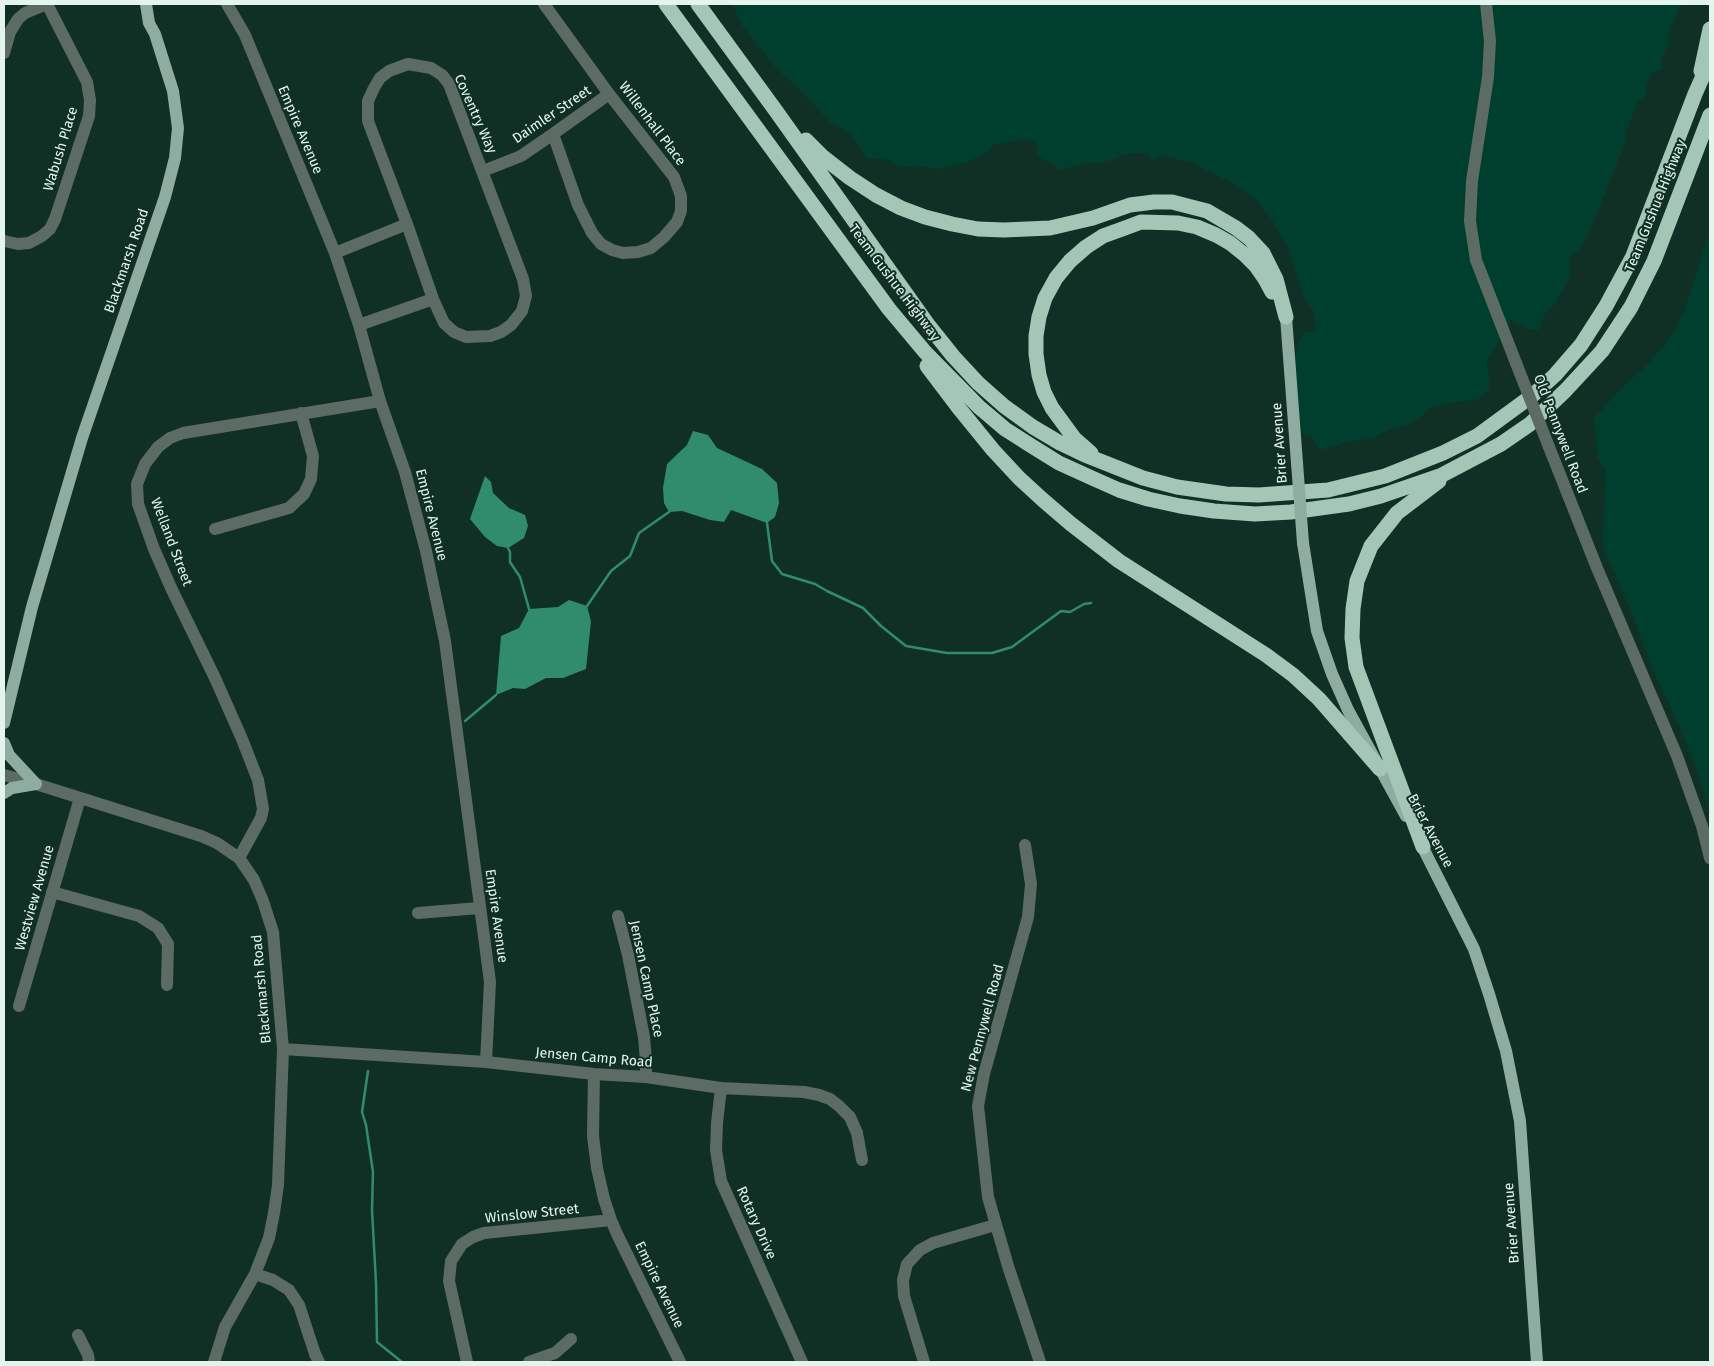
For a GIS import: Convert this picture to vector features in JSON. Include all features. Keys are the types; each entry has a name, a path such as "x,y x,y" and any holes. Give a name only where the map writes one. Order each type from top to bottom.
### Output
{"highway":[{"name":"Team Gushue Highway","path":"666,4 889,309 925,352 980,408 1006,429 1059,463 1119,490 1148,499 1214,511 1255,514 1291,512 1349,504 1381,496 1435,477 1472,460 1501,444 1530,424 1566,391 1602,351 1631,307 1654,261 1710,115"},
{"name":"Team Gushue Highway","path":"698,4 929,326 972,376 1004,406 1033,427 1060,443 1112,466 1144,478 1177,487 1226,494 1287,494 1328,490 1385,476 1443,453 1477,436 1510,413 1555,375 1581,345 1606,306 1633,256 1695,94 1710,60"},
{"path":"1695,94 1710,29"},
{"path":"776,111 823,157 850,178 901,208 952,224 1004,230 1050,228 1093,218 1130,205 1154,202 1172,202 1207,211 1236,228 1263,253 1276,280 1286,317"},
{"path":"1686,177 1710,132"},
{"path":"1112,466 1090,452 1074,438 1048,400 1039,375 1036,336 1039,317 1045,298 1056,278 1075,256 1103,236 1141,222 1178,223 1197,227 1223,239 1245,255 1265,278 1286,317"},
{"path":"889,309 910,342 953,401 993,450 1019,478 1071,524 1119,561 1266,655 1293,676 1319,699 1380,769"},
{"path":"1423,847 1356,667 1352,638 1353,609 1357,581 1371,546 1397,513 1436,483 1472,460"}],"main road":[{"name":"Blackmarsh Road","path":"4,723 32,607 66,493 106,367 165,197 178,143 174,91 155,34 149,23 146,4"},
{"name":"Blackmarsh Road","path":"155,4 155,34"},
{"name":"Brier Avenue","path":"1286,317 1303,543 1317,631 1332,674 1348,710 1423,847 1474,949 1489,994 1506,1051 1520,1120 1537,1362"},
{"path":"4,743 9,756 36,784"},
{"path":"4,792 12,788 36,784"}],"street":[{"name":"Wabush Place","path":"4,53 10,32 18,19 26,13 47,4 87,82 90,100 88,116 55,219 50,229 38,239 29,243 18,244 4,241"},
{"name":"Empire Avenue","path":"227,4 245,35 335,253 359,325 380,401 406,472 426,551 445,641 490,982 486,1062"},
{"name":"Willenhall Place","path":"544,4 609,94 674,177 681,196 681,210 677,222 651,248 638,252 623,253 601,244 592,233 578,205 553,134"},
{"name":"Old Pennywell Road","path":"1486,4 1490,41 1488,77 1472,181 1470,221 1476,260 1608,594 1677,756 1702,826 1710,858"},
{"name":"Coventry Way","path":"408,64 432,68 442,75 449,84 483,171 523,279 526,296 522,311 511,325 501,332 490,336 466,337 454,332 444,323 432,299 407,224 368,121 368,101 380,78 389,71 408,64"},
{"name":"Daimler Street","path":"483,171 521,156 609,94"},
{"path":"335,253 407,224"},
{"path":"359,325 432,299"},
{"name":"Welland Street","path":"239,858 261,818 262,802 258,780 223,695 154,549 138,504 137,484 145,464 158,447 170,438 183,433 380,401"},
{"path":"215,529 289,508 304,494 311,479 314,456 302,413"},
{"name":"Blackmarsh Road","path":"4,775 201,836 217,843 239,858 254,880 263,901 273,932 282,1049 278,1185 269,1238 255,1274 225,1327 214,1362"},
{"name":"Westview Avenue","path":"19,1006 80,798"},
{"name":"New Pennywell Road","path":"1025,845 1030,884 1028,917 984,1074 978,1106 988,1197 995,1225 1040,1362"},
{"path":"52,892 139,916 158,928 168,944 167,985"},
{"path":"418,913 479,908"},
{"name":"Jensen Camp Place","path":"618,916 628,955 644,1037 646,1077"},
{"name":"Jensen Camp Road","path":"282,1049 486,1062 594,1074 646,1077 721,1088 804,1092 830,1099 850,1117 857,1132 862,1160"},
{"name":"Empire Avenue","path":"594,1074 592,1121 596,1168 611,1220 680,1362"},
{"name":"Rotary Drive","path":"721,1088 716,1150 721,1181 802,1362"},
{"name":"Winslow Street","path":"467,1362 449,1281 451,1261 462,1244 484,1233 611,1220"},
{"path":"924,1362 904,1296 903,1280 907,1264 920,1250 933,1243 995,1225"},
{"path":"255,1274 272,1280 289,1290 299,1305 319,1362"},
{"path":"78,1335 88,1355 89,1362"},
{"path":"529,1362 555,1353 571,1339"}],"shaded area":[{"path":"733,4 1681,4 1668,37 1669,44 1661,58 1662,69 1652,73 1646,85 1646,96 1638,101 1625,134 1626,141 1590,231 1578,252 1569,257 1570,276 1555,304 1544,315 1539,330 1526,329 1511,320 1487,361 1490,388 1480,399 1455,402 1431,408 1414,422 1386,431 1373,438 1347,442 1320,450 1312,437 1302,434 1295,405 1293,370 1298,343 1304,332 1315,331 1315,320 1312,309 1303,295 1289,250 1272,220 1255,199 1230,182 1195,164 1163,155 1152,161 1148,153 1127,154 1102,163 1088,163 1058,170 1056,166 1037,156 1038,148 1034,142 1023,139 992,145 991,150 965,163 937,169 918,166 900,167 886,159 867,158 849,133 830,122 776,68 741,24"},
{"path":"1710,231 1710,812 1698,773 1679,725 1653,670 1632,614 1604,549 1606,469 1598,459 1594,418 1649,363 1670,338 1685,309"},
{"path":"693,431 708,435 717,448 762,469 777,483 779,503 775,517 767,523 731,510 724,522 710,520 682,511 669,512 664,503 663,488 667,464 687,445"},
{"path":"485,476 491,482 493,493 509,508 525,515 528,526 524,538 508,548 497,546 485,537 470,519"},
{"path":"569,600 587,606 591,621 586,669 563,678 546,678 525,689 513,688 496,695 501,636 519,628 529,609 558,607"}],"waterway":[{"path":"587,606 611,571 630,556 639,533 669,512"},
{"path":"767,523 772,561 782,574 815,584 863,608 881,626 906,646 947,653 992,653 1012,647 1061,611 1070,612 1084,604 1091,603"},
{"path":"508,548 510,562 520,577 529,609"},
{"path":"465,721 496,695"},
{"path":"368,1071 362,1112 366,1125 373,1172 372,1210 377,1342 402,1362"}]}
